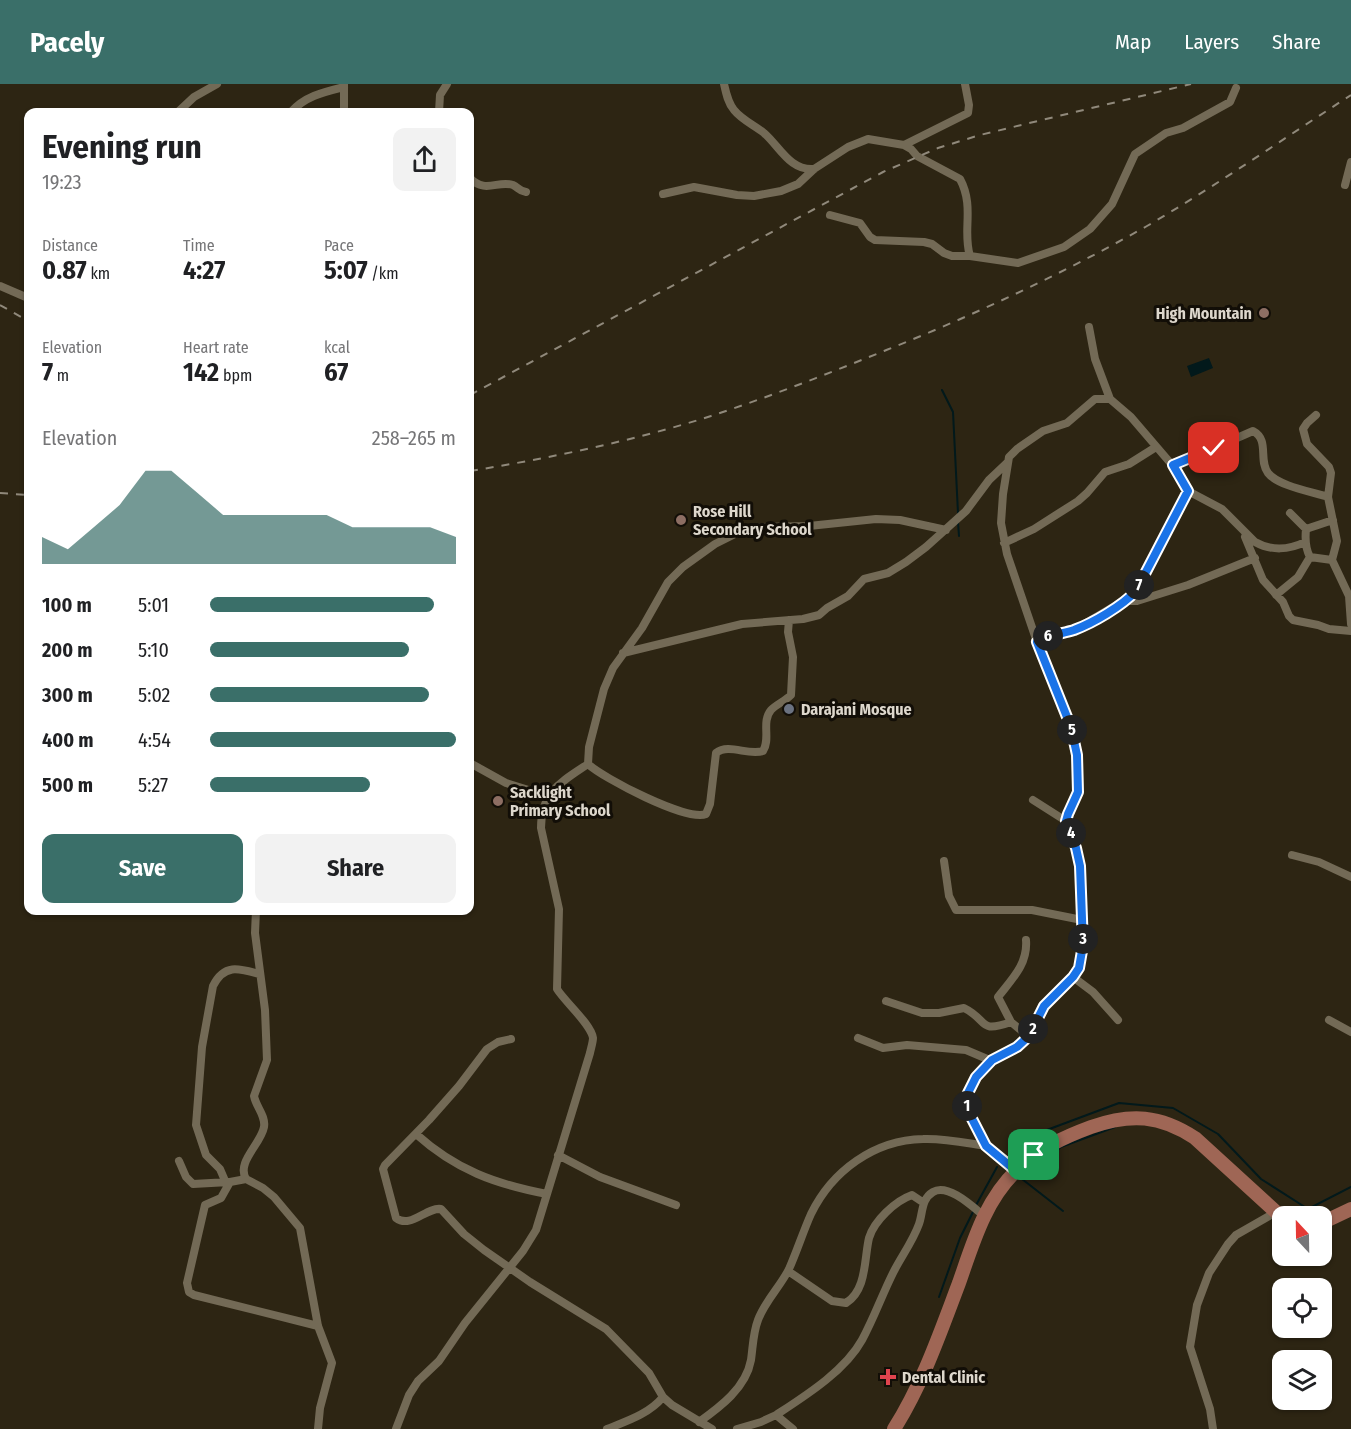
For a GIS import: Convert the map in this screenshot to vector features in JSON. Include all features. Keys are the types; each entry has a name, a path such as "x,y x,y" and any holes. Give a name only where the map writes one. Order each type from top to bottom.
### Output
{"main road":[{"path":"894,1429 910,1405 922,1378 991,1202 1016,1171 1034,1155 1069,1136 1105,1122 1124,1118 1163,1121 1195,1138 1272,1207"},
{"path":"1332,1218 1351,1209"}],"street":[{"path":"183,108 195,97 218,84"},
{"path":"439,108 440,95 447,84"},
{"path":"724,84 727,97 736,113 763,132 792,163 803,170 814,169"},
{"path":"904,145 968,113 969,105 965,84"},
{"path":"295,108 305,99 344,86 344,108"},
{"path":"830,215 860,223 872,239 924,242 932,244 947,255 1018,263 1064,247 1090,229 1112,204 1139,150 1166,133 1183,128 1230,102 1236,88"},
{"path":"663,194 694,187 737,195 765,195 798,184 814,169 848,147 868,139 904,145 917,156 940,170 956,176 963,183 969,207 970,256"},
{"path":"1345,185 1351,162"},
{"path":"474,183 512,185 526,192"},
{"path":"0,286 24,296"},
{"path":"1089,327 1095,359 1110,399 1131,417 1173,465 1188,491 1218,506 1262,546 1285,549 1305,542"},
{"path":"1016,1171 986,1146 968,1111 967,1095 976,1077 992,1060 1017,1047 1029,1036 1044,1006 1073,977 1082,958 1082,920 1080,866 1066,821 1078,792 1077,755 1067,717 1015,581 1004,543 1001,511 1007,463 1012,453 1035,435 1066,423 1095,399 1110,399"},
{"path":"1316,415 1303,429 1307,444 1329,467 1331,473 1329,497 1337,541 1332,560"},
{"path":"1173,465 1253,431 1262,440 1265,467 1276,480 1329,497"},
{"path":"1004,543 1028,532 1078,501 1105,472 1129,464 1156,447"},
{"path":"623,654 742,624 812,618 819,615 848,596 864,579 888,573 906,562 946,530 966,511 989,480 1007,463"},
{"path":"1037,642 1081,626 1126,601 1136,591 1188,491"},
{"path":"1290,513 1306,529 1305,542 1311,557"},
{"path":"588,764 589,747 604,688 613,668 642,628 668,582 683,567 715,544 743,530 758,527 809,526 876,519 900,520 946,530"},
{"path":"1306,529 1333,520"},
{"path":"1240,528 1263,580 1293,620 1329,629 1351,631"},
{"path":"1311,557 1332,560 1347,581 1351,624"},
{"path":"1276,595 1298,577 1311,557"},
{"path":"1126,601 1137,601 1188,585 1255,558"},
{"path":"588,764 620,784 678,811 695,815 706,814 710,804 716,753 728,749 762,752 766,744 766,721 769,713 791,695 793,657 788,632 789,620"},
{"path":"396,1429 417,1381 439,1361 536,1230 593,1038 590,1030 557,989 559,909 541,828 541,815 548,796 588,764"},
{"path":"474,765 507,783 548,796"},
{"path":"1033,800 1066,821"},
{"path":"1292,855 1319,862 1351,877"},
{"path":"944,861 948,896 956,910 1032,910 1082,920"},
{"path":"246,1179 245,1165 264,1127 264,1120 254,1096 267,1060 265,1010 255,933 256,915"},
{"path":"1026,940 1022,965 998,997 1011,1022 1029,1036"},
{"path":"228,1183 220,1169 206,1155 196,1125 202,1047 213,986 217,978 221,973 231,969 259,974"},
{"path":"1073,977 1093,992 1118,1020"},
{"path":"886,1001 922,1013 939,1013 964,1008 987,1027 992,1028 1011,1022"},
{"path":"1329,1020 1351,1032"},
{"path":"858,1038 883,1048 907,1045 966,1050 992,1060"},
{"path":"511,1039 487,1048 459,1086 383,1169 396,1218 405,1221 415,1219 439,1208 464,1234 510,1268 606,1329 649,1373 663,1397 712,1429"},
{"path":"416,1134 440,1154 489,1180 547,1194"},
{"path":"699,1422 728,1399 738,1387 750,1363 754,1332 759,1317 788,1271 812,1214 833,1180 852,1163 882,1146 923,1139 986,1146"},
{"path":"558,1155 600,1177 676,1205"},
{"path":"179,1161 186,1177 193,1184 228,1183 246,1179 263,1188 274,1197 300,1228 318,1326 332,1363 320,1408 318,1429"},
{"path":"228,1183 222,1197 205,1205 187,1283 189,1292 318,1326"},
{"path":"737,1429 760,1426 809,1393 845,1360 862,1340 902,1254 919,1226 924,1203 934,1191 947,1190 984,1216"},
{"path":"788,1271 832,1300 846,1304 860,1284 866,1265 869,1239 875,1226 886,1213 907,1197 912,1195 924,1203"},
{"path":"1213,1429 1210,1409 1195,1367 1191,1347 1197,1305 1209,1272 1228,1244 1236,1235 1272,1218"},
{"path":"607,1429 656,1406 663,1397"},
{"path":"776,1415 793,1429"}],"water":[{"path":"1209,358 1213,368 1191,377 1187,366"}],"waterway":[{"path":"942,390 953,412 958,513"},
{"path":"958,522 959,536"},
{"path":"1011,1152 1028,1137 1119,1103 1173,1108 1218,1134 1261,1179 1308,1209 1351,1187"},
{"path":"1063,1211 1022,1179 1061,1147 1115,1127"},
{"path":"975,1207 997,1167"},
{"path":"939,1297 960,1238 973,1212"}],"railway":[{"path":"474,393 883,172 938,148 980,135 1191,84"},
{"path":"474,470 591,448 711,416 820,377 951,323 1050,277 1147,226 1351,95"},
{"path":"0,305 24,319"},
{"path":"0,493 24,495"}],"place":[{"name":"High Mountain","path":"1264,313"},
{"name":"Rose Hill Secondary School","path":"681,520"},
{"name":"Darajani Mosque","path":"789,709"},
{"name":"Sacklight Primary School","path":"498,801"},
{"name":"Dental Clinic","path":"888,1377"}],"route":[{"path":"1034,1155 1016,1171 986,1146 968,1111 967,1095 976,1077 992,1060 1010,1052 1025,1041 1035,1027 1044,1006 1073,977 1082,958 1080,866 1066,821 1078,792 1077,755 1071,727 1037,642 1081,626 1126,601 1136,591 1188,491 1173,465 1214,448"}]}
